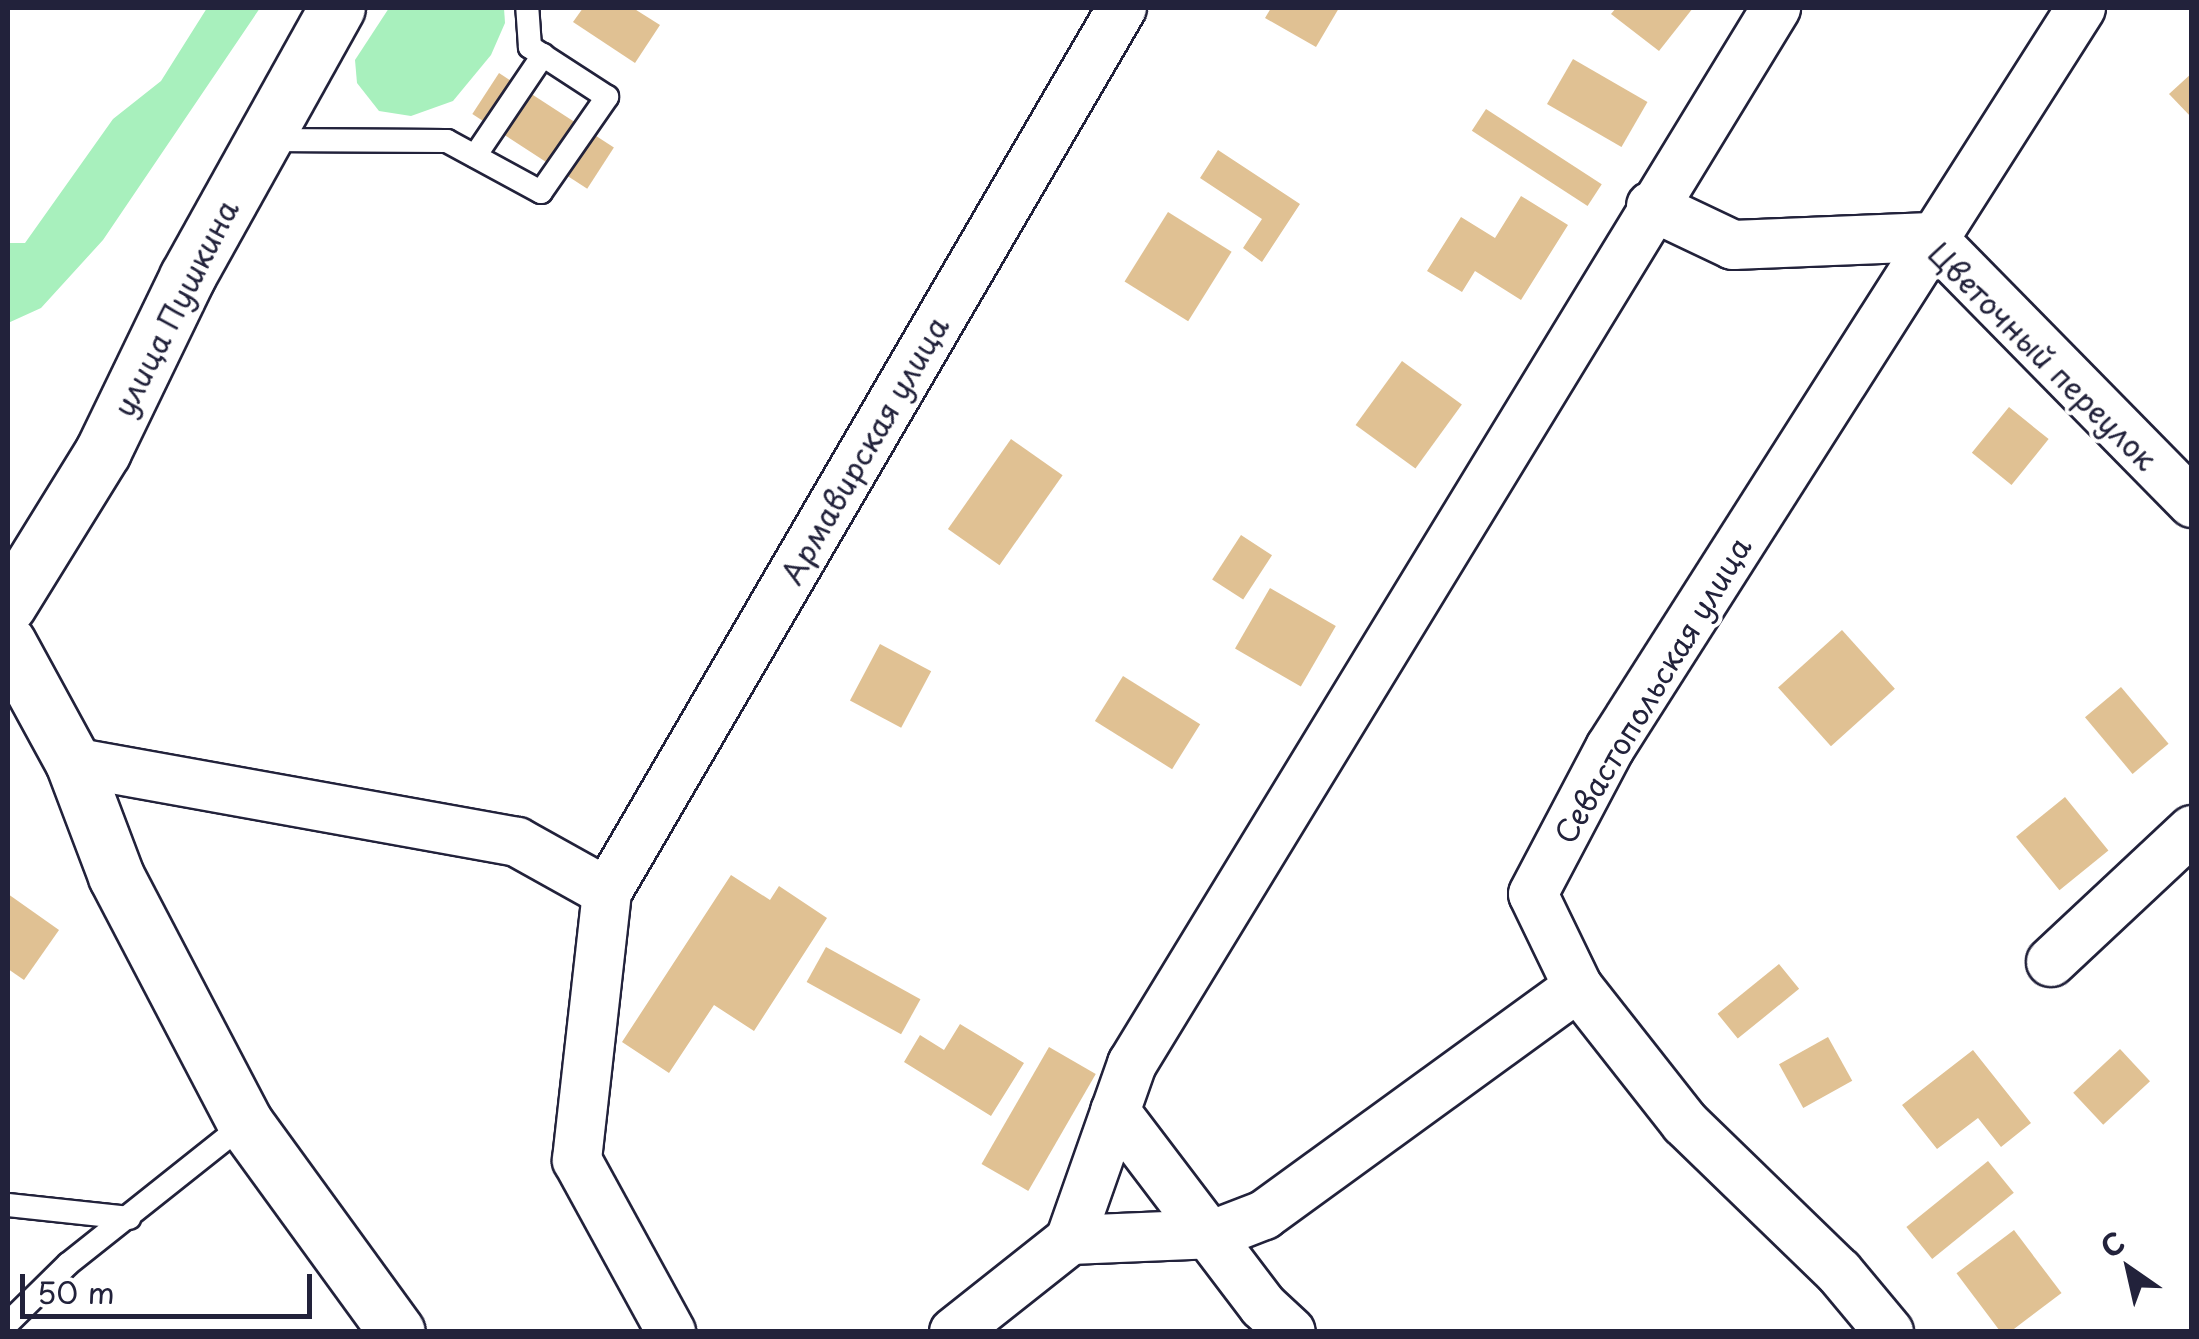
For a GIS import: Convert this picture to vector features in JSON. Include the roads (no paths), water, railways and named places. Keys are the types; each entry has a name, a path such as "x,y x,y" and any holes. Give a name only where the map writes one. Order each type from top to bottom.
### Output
{"main road":[{"name":"улица Пушкина","path":"8,605 103,451 262,140 337,8"},
{"path":"8,644 73,762 116,876 245,1122 396,1332"}],"street":[{"name":"Армавирская улица","path":"671,1332 577,1160 607,892 1122,8"},
{"path":"954,1332 1070,1240 1132,1064 1776,8"},
{"name":"Севастопольская улица","path":"1578,987 1533,894 1610,748 1931,238 2082,8"},
{"name":"Цветочный переулок","path":"1652,206 1733,245 1931,238 2192,503"},
{"path":"73,762 517,842 607,892"},
{"path":"2051,962 2192,830"},
{"path":"1070,1240 1215,1234 1264,1215 1578,987 1685,1123 1839,1272 1889,1332"},
{"path":"1115,1110 1215,1234 1263,1306 1291,1332"}],"lane":[{"path":"262,140 447,140 540,192 608,96 530,47 527,8"},
{"path":"476,156 543,55"},
{"path":"8,1322 68,1264 245,1122"},
{"path":"8,1204 129,1218"}]}
